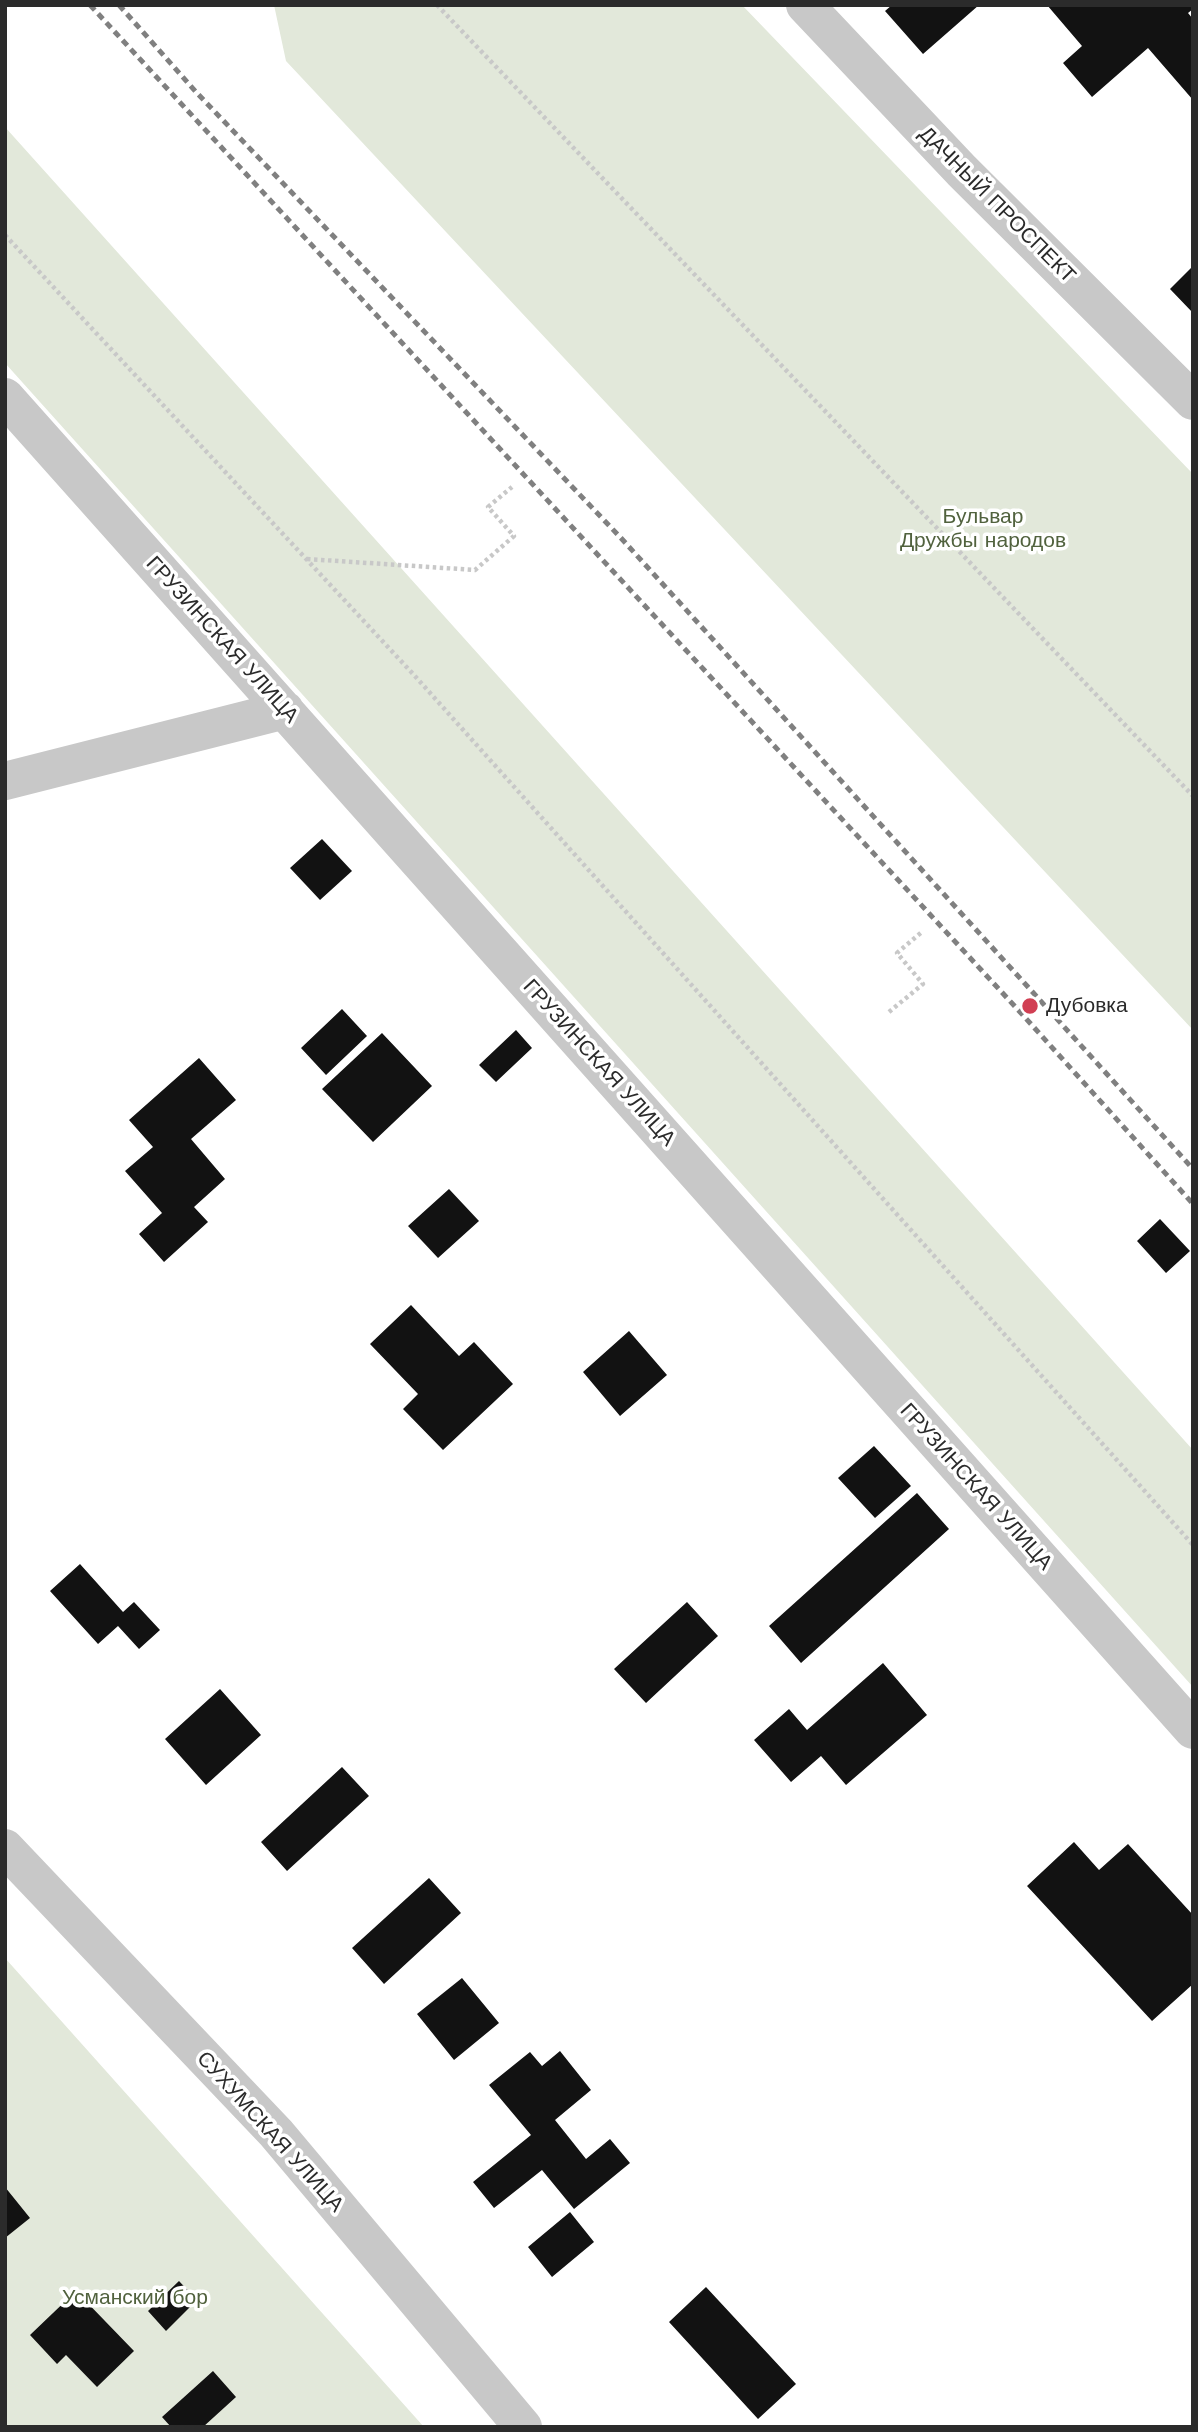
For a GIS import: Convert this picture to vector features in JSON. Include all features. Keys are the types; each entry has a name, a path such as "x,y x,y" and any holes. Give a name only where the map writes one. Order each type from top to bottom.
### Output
{"street":[{"name":"ДАЧНЫЙ ПРОСПЕКТ","path":"805,5 962,171 1193,401"},
{"name":"ГРУЗИНСКАЯ УЛИЦА","path":"5,397 1193,1730"},
{"path":"5,781 285,710"},
{"name":"СУХУМСКАЯ УЛИЦА","path":"5,1848 276,2133 523,2427"}],"path":[{"path":"437,5 1193,796"},
{"path":"5,235 414,675 1193,1545"},
{"path":"306,559 475,570 514,536 488,507 512,487"},
{"path":"889,1012 923,984 897,953 923,931"}],"green space":[{"name":"Бульвар Дружбы народов","path":"274,5 742,5 1193,474 1193,1030 286,61"},
{"path":"5,127 1193,1450 1193,1687 5,363"},
{"name":"Усманский бор","path":"5,1958 424,2427 5,2427"}],"building":[{"path":"892,5 979,5 923,54 885,11"},
{"path":"1047,5 1193,5 1193,9 1188,13 1193,19 1193,100 1148,48 1092,97 1063,63 1082,46"},
{"path":"1193,266 1193,313 1170,289"},
{"path":"322,839 352,871 320,900 290,868"},
{"path":"342,1009 367,1036 326,1075 301,1048"},
{"path":"516,1030 532,1048 496,1082 479,1065"},
{"path":"382,1033 432,1086 373,1142 322,1089"},
{"path":"199,1058 236,1100 191,1139 225,1179 194,1207 208,1222 164,1262 139,1234 162,1213 125,1171 153,1147 129,1120"},
{"path":"449,1189 479,1221 438,1258 408,1226"},
{"path":"1160,1219 1190,1251 1166,1273 1137,1241"},
{"path":"411,1305 459,1356 474,1342 513,1384 443,1450 403,1409 418,1394 370,1344"},
{"path":"629,1331 667,1375 620,1416 583,1372"},
{"path":"874,1446 911,1486 875,1518 838,1478"},
{"path":"917,1493 949,1529 801,1663 769,1626"},
{"path":"80,1564 123,1612 134,1602 160,1630 139,1649 118,1626 98,1644 50,1591"},
{"path":"687,1602 718,1636 646,1703 614,1669"},
{"path":"883,1663 927,1715 846,1785 821,1756 791,1782 754,1740 789,1709 807,1730"},
{"path":"220,1689 261,1735 206,1785 165,1739"},
{"path":"342,1767 369,1796 287,1871 261,1842"},
{"path":"1074,1842 1099,1870 1128,1844 1193,1915 1193,1984 1152,2021 1027,1886"},
{"path":"429,1878 461,1913 384,1984 352,1948"},
{"path":"462,1978 499,2023 454,2060 417,2014"},
{"path":"560,2051 591,2090 555,2120 586,2159 610,2139 630,2163 574,2209 542,2170 494,2208 473,2182 531,2135 489,2085 530,2052 542,2066"},
{"path":"5,2187 30,2218 5,2238"},
{"path":"570,2212 594,2242 552,2277 528,2247"},
{"path":"179,2281 197,2300 166,2331 148,2311"},
{"path":"706,2287 796,2384 758,2419 669,2322"},
{"path":"76,2291 134,2351 97,2387 66,2355 57,2364 30,2335"},
{"path":"213,2371 236,2397 203,2427 171,2427 162,2417"}],"railway":[{"path":"90,5 1021,1013 1193,1204"},
{"path":"119,5 196,92 621,538 1193,1169"}],"place":[{"name":"Дубовка","path":"1030,1006"}]}
